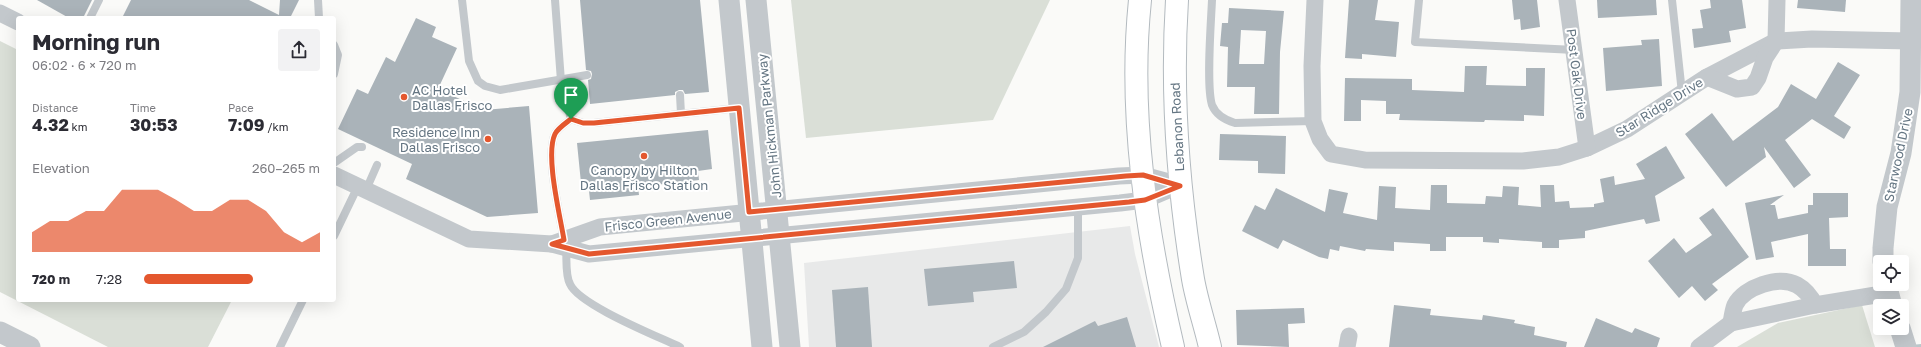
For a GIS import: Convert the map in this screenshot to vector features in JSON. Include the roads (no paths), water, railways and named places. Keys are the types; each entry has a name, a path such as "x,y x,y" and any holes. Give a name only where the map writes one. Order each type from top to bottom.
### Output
{"main road":[{"path":"1140,0 1138,23 1137,109 1145,200 1156,266 1173,347"},
{"name":"Lebanon Road","path":"1177,0 1175,38 1175,96 1180,186 1193,281 1210,347"}],"street":[{"name":"John Hickman Parkway","path":"729,0 762,347"},
{"name":"John Hickman Parkway","path":"756,0 778,209 790,347"},
{"path":"1313,121 1312,66 1315,0"},
{"name":"Post Oak Drive","path":"1567,0 1587,148"},
{"path":"1707,77 1737,89 1752,87 1758,78 1765,58 1776,41 1777,0"},
{"name":"Starwood Drive","path":"1884,255 1887,207 1901,153 1910,92 1911,0"},
{"path":"0,13 16,21"},
{"name":"Star Ridge Drive","path":"1313,121 1320,139 1331,154 1365,160 1524,161 1559,157 1587,148 1627,129 1707,77 1776,41 1812,39 1911,41"},
{"name":"Frisco Green Avenue","path":"561,244 600,227 778,209 1143,175 1180,186"},
{"name":"Frisco Green Avenue","path":"336,176 469,239 561,244 589,254 1145,200 1180,186"},
{"path":"1731,323 1734,307 1743,294 1749,290 1768,284 1782,282 1796,284 1809,294 1815,305"},
{"path":"1699,347 1731,323 1815,305 1889,294"},
{"path":"0,332 30,347"},
{"path":"1902,335 1906,347"}],"lane":[{"path":"91,16 99,0"},
{"path":"318,0 319,16"},
{"path":"462,0 469,62 478,81 485,86 500,90 587,75"},
{"path":"555,0 561,79 571,119"},
{"path":"1212,0 1210,78 1211,98 1216,112 1228,121 1235,123 1313,121"},
{"path":"1419,0 1415,42 1574,50"},
{"path":"1672,0 1682,94"},
{"path":"336,50 338,54 336,64"},
{"path":"680,95 681,114"},
{"path":"571,119 583,123 594,123 739,108"},
{"path":"571,119 556,132 552,141 552,164 561,244 569,283 575,293 590,304 680,347"},
{"path":"336,161 352,149 362,147"},
{"path":"336,233 377,165"},
{"path":"993,347 1024,332 1046,312 1066,289 1078,258 1078,207"},
{"path":"280,347 302,302"}],"waterway":[{"path":"1912,347 1921,346"}],"place":[{"name":"AC Hotel Dallas Frisco","path":"404,97"},
{"name":"Residence Inn Dallas Frisco","path":"488,139"},
{"name":"Canopy by Hilton Dallas Frisco Station","path":"644,156"}]}
